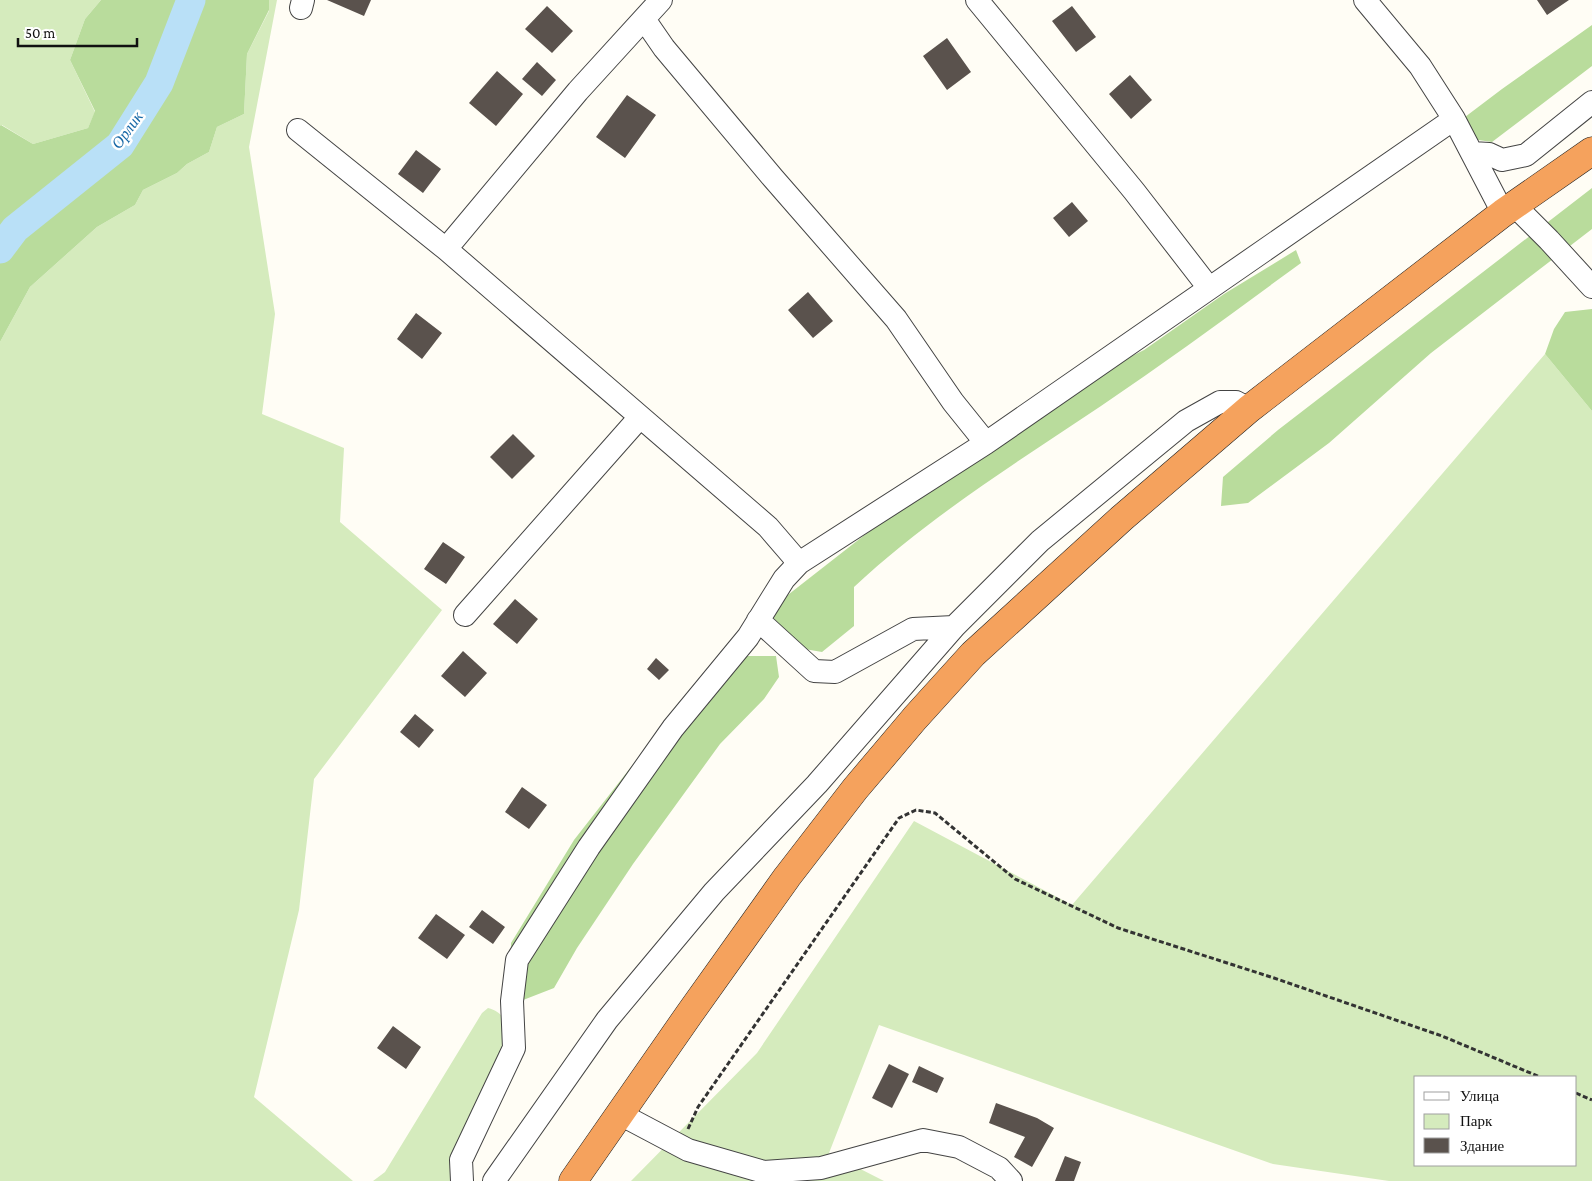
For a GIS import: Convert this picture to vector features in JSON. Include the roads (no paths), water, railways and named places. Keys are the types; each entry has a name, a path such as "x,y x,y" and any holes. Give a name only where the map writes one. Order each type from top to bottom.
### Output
{"highway":[{"path":"573,1181 787,877 855,789 915,718 973,654 1122,518 1249,409 1509,209 1592,151"}],"street":[{"path":"446,249 578,91 661,0"},
{"path":"977,0 1134,191 1209,288"},
{"path":"1365,0 1420,66 1454,119 1472,153 1509,209 1550,240 1592,286"},
{"path":"644,19 664,48 896,320 953,402 986,443"},
{"path":"1472,153 1489,154 1502,160 1526,155 1592,102"},
{"path":"462,1181 461,1160 514,1048 512,1001 517,960 589,847 673,728 748,637 784,579 799,562 986,443 1454,119"},
{"path":"298,130 446,249 768,527 799,562"},
{"path":"494,1181 607,1020 714,892 817,784 954,627 1040,541 1186,421 1202,410 1220,402 1236,402 1249,409"},
{"path":"465,615 640,417"},
{"path":"758,620 814,671 835,672 913,629 954,627"},
{"path":"620,1114 688,1150 764,1172 821,1168 923,1140 959,1147 999,1168 1011,1181"}],"waterway":[{"name":"Орлик","path":"0,249 15,229 120,145 159,83 191,0"}]}
